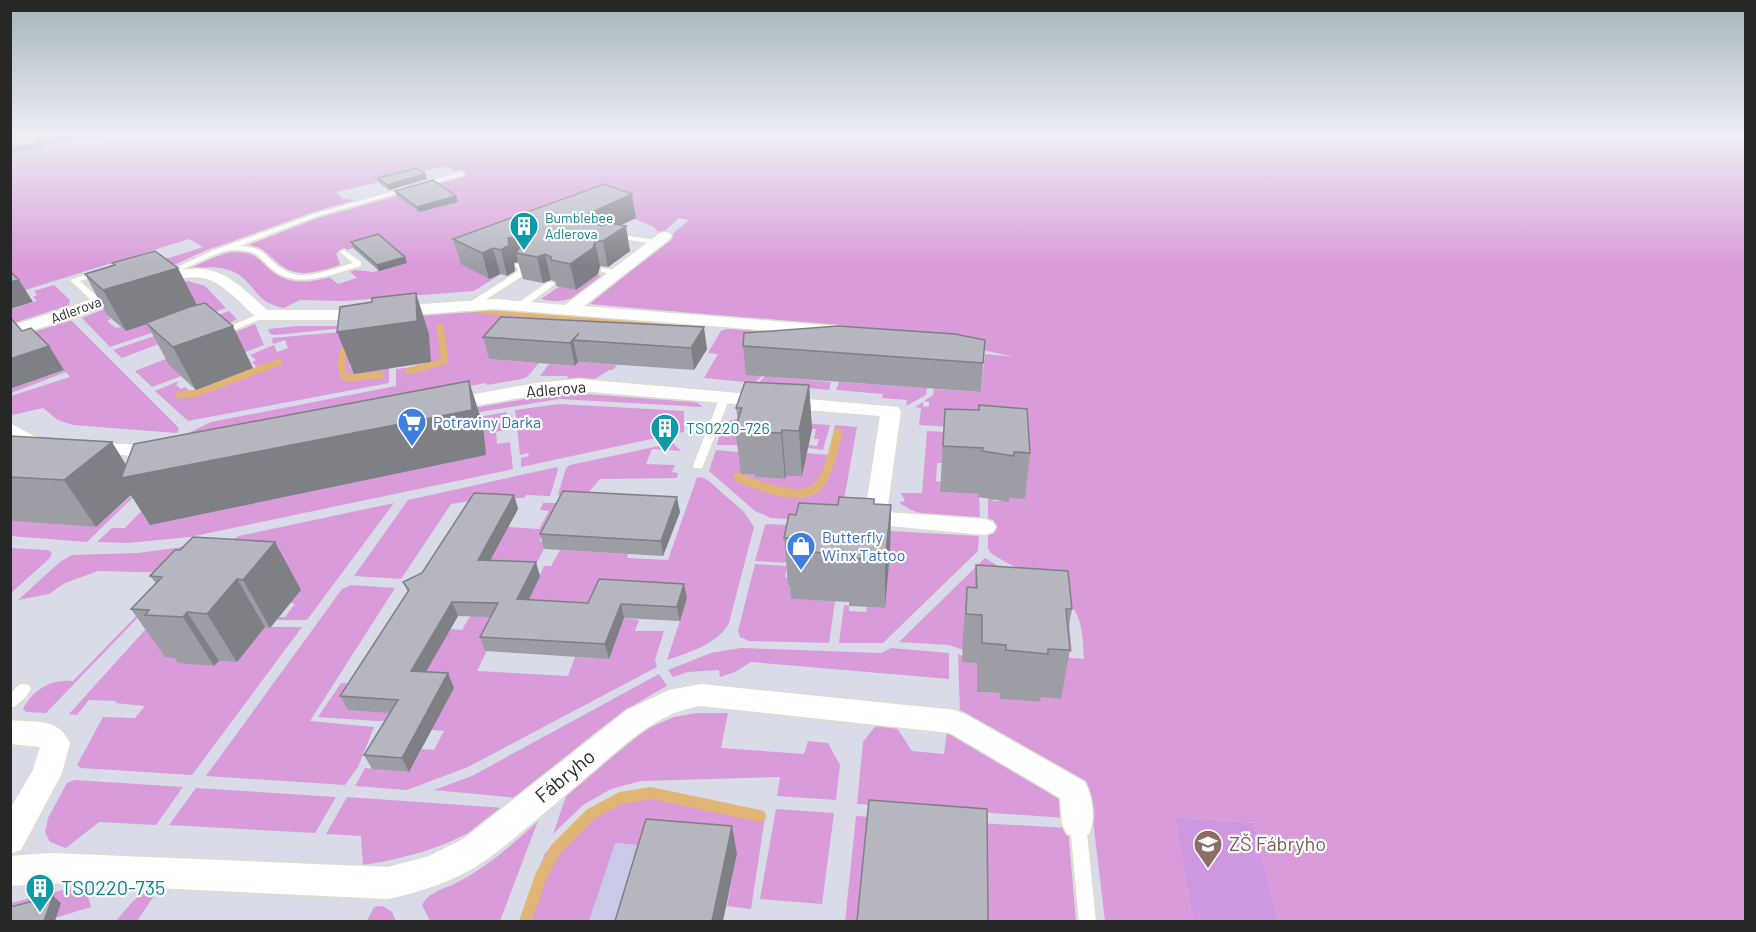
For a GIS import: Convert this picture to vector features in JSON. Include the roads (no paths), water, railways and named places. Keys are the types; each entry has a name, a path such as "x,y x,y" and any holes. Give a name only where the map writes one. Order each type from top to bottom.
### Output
{"street":[{"path":"570,309 611,271 661,239"},
{"name":"Adlerova","path":"10,332 157,279 191,272 215,274 227,280 263,315"},
{"path":"263,315 348,315 526,301 570,309 852,333"},
{"name":"Adlerova","path":"428,408 561,386 593,386 891,411 875,519 985,526"},
{"path":"10,429 28,441 61,447 181,452"},
{"name":"Fábryho","path":"10,871 51,868 388,883 414,879 444,867 474,850 637,718 679,698 701,695 955,722 1074,791 1078,824"},
{"path":"10,732 51,736 56,743 48,773 10,840"}],"lane":[{"path":"157,279 217,252 316,214 437,180"},
{"path":"607,247 618,240 629,238 661,239"},
{"path":"217,252 234,249 257,250 284,273 299,277 323,274 358,264 344,252"},
{"path":"473,304 521,273 522,269 519,266"},
{"path":"98,302 74,280 107,270"},
{"path":"526,301 551,284"},
{"path":"224,331 263,315"},
{"path":"698,466 725,397"},
{"path":"10,703 24,689"},
{"path":"1078,824 1088,921"}],"waterway":[{"path":"478,310 690,324"},
{"path":"409,371 445,361 440,327"},
{"path":"354,345 343,352 341,363 343,375 347,378 381,375"},
{"path":"179,395 197,393 279,362"},
{"path":"738,477 779,491 791,493 811,491 818,486 825,474 838,433"},
{"path":"525,922 541,876 556,849 591,814 621,798 651,793 760,816"}],"place":[{"name":"Bumblebee Adlerova","path":"524,252"},
{"name":"Potraviny Darka","path":"412,448"},
{"name":"TS0220-726","path":"665,454"},
{"name":"Butterfly Winx Tattoo","path":"801,572"},
{"name":"ZŠ Fábryho","path":"1208,870"},
{"name":"TS0220-735","path":"40,914"}]}
